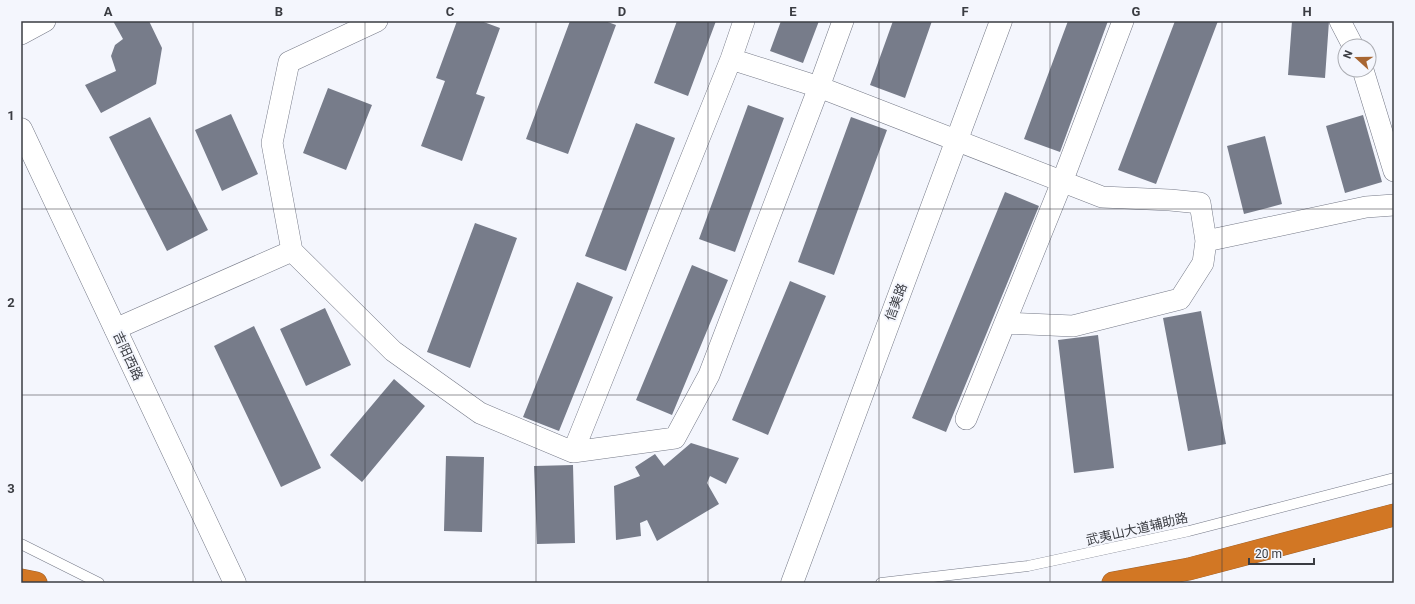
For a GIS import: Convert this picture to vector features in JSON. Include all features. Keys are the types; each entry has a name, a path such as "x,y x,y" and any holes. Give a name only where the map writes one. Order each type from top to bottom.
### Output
{"highway":[{"path":"1113,583 1189,569 1394,515"},
{"path":"21,580 36,583"}],"street":[{"path":"21,34 45,21"},
{"path":"377,21 288,62 272,143 292,252 393,351 480,413 573,452 675,438 708,375 844,21"},
{"path":"573,452 744,21"},
{"name":"信美路","path":"792,583 1001,21"},
{"path":"966,419 1062,182 1122,21"},
{"path":"1340,21 1349,38"},
{"path":"730,59 819,87 1102,197 1200,203 1206,241 1203,263 1180,299 1073,326 1005,323"},
{"path":"1365,78 1394,170"},
{"name":"吉阳西路","path":"21,130 235,583"},
{"path":"1206,241 1366,207 1394,205"},
{"path":"115,328 292,252"}],"lane":[{"name":"武夷山大道辅助路","path":"881,583 1028,566 1189,531 1394,478"},
{"path":"21,544 99,583"}],"building":[{"path":"113,21 149,21 162,48 156,84 101,113 85,85 116,71 111,56 115,45 123,39"},
{"path":"457,21 481,21 500,28 476,94 485,97 462,161 421,146 445,81 436,78"},
{"path":"570,21 605,21 616,25 568,154 526,139"},
{"path":"677,21 716,21 688,96 654,83"},
{"path":"781,21 819,21 803,63 770,51"},
{"path":"893,21 932,21 905,98 870,85"},
{"path":"1068,21 1108,21 1060,152 1024,139"},
{"path":"1175,21 1218,21 1156,184 1118,170"},
{"path":"1292,21 1329,21 1325,78 1288,75"},
{"path":"328,88 372,105 346,170 303,153"},
{"path":"748,105 784,118 735,252 699,239"},
{"path":"231,114 258,174 222,191 195,130"},
{"path":"1363,115 1382,182 1345,193 1326,126"},
{"path":"150,117 208,230 167,251 109,137"},
{"path":"851,117 887,130 834,275 798,262"},
{"path":"636,123 675,138 626,271 585,256"},
{"path":"1265,136 1282,204 1244,214 1227,146"},
{"path":"1005,192 1039,206 946,432 912,418"},
{"path":"475,223 517,238 470,368 427,352"},
{"path":"692,265 728,280 672,415 636,400"},
{"path":"790,281 826,296 768,435 732,420"},
{"path":"577,282 613,297 559,431 523,417"},
{"path":"325,308 351,365 306,386 280,329"},
{"path":"1201,311 1226,444 1188,451 1163,318"},
{"path":"254,326 321,468 281,487 214,346"},
{"path":"1098,335 1114,468 1074,473 1058,340"},
{"path":"394,379 425,406 362,482 330,455"},
{"path":"691,443 739,458 726,484 710,476 707,483 719,504 657,541 647,520 640,523 641,536 616,540 614,486 640,476 635,467 655,454 664,466"},
{"path":"446,456 484,457 482,532 444,531"},
{"path":"573,465 575,543 537,544 534,466"}]}
